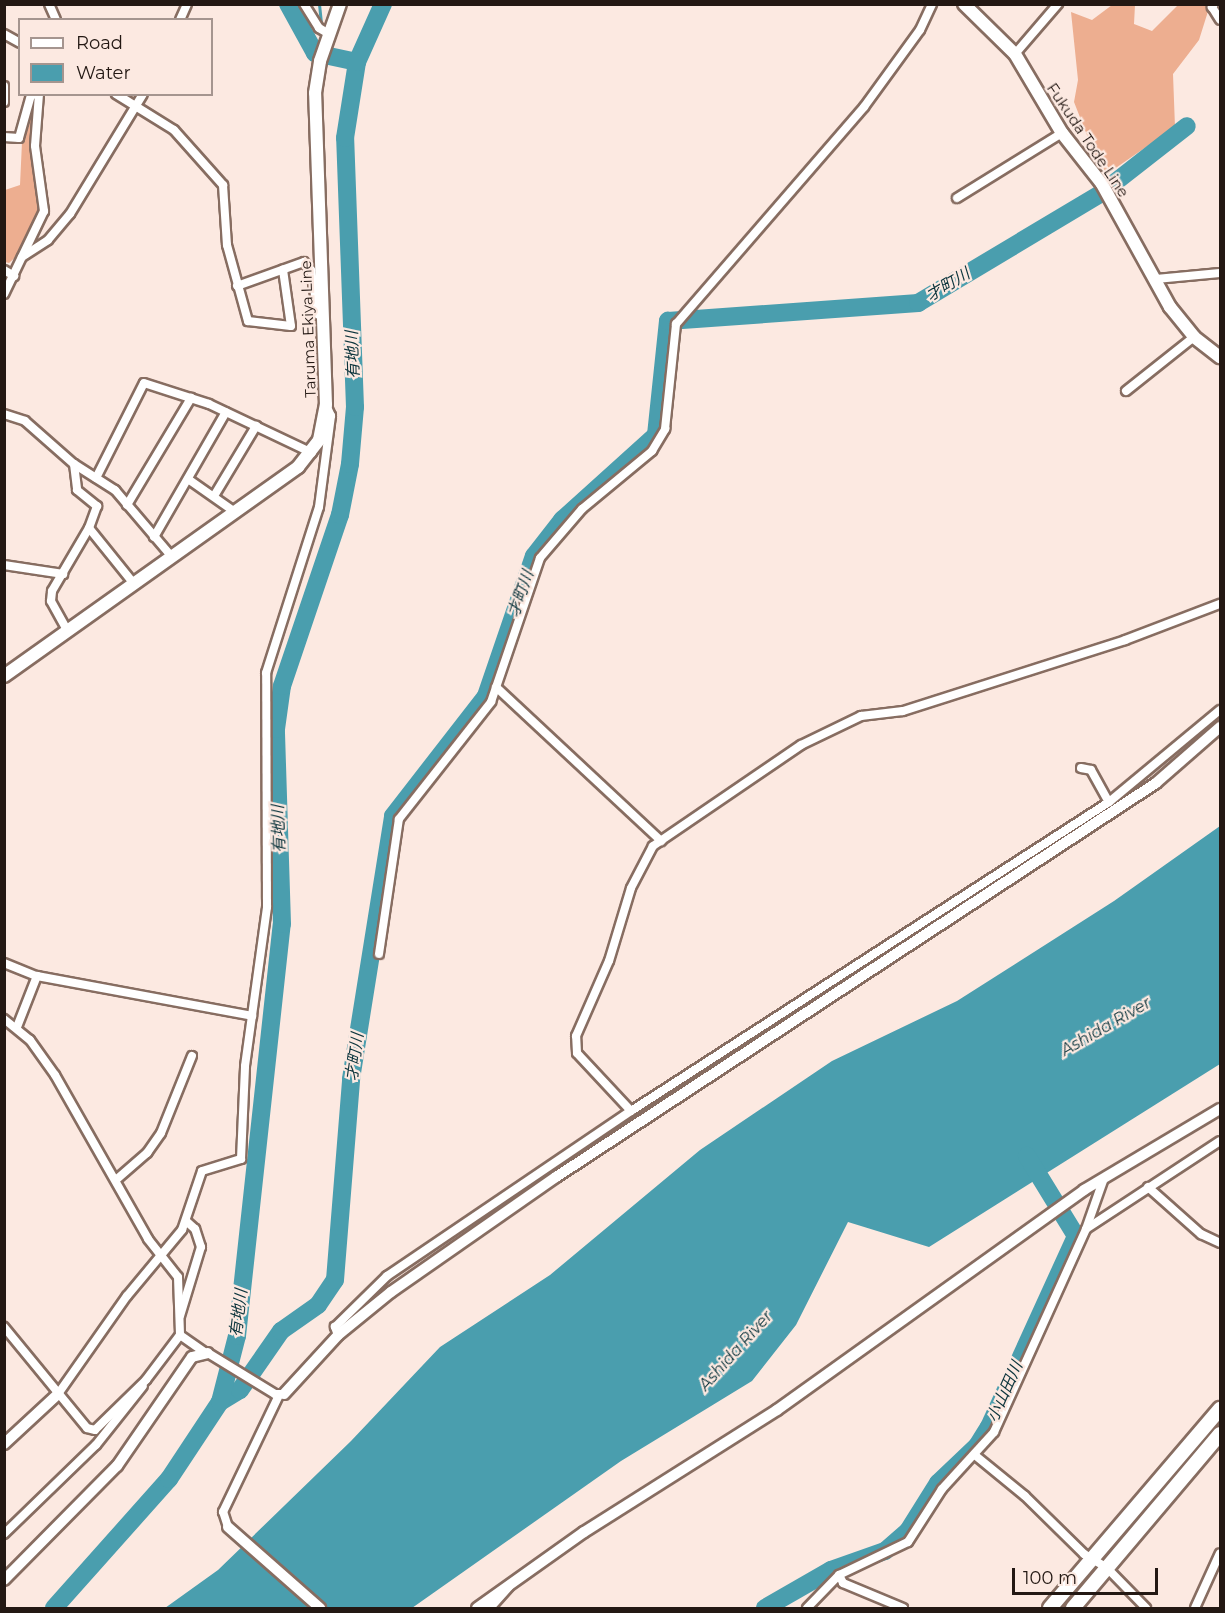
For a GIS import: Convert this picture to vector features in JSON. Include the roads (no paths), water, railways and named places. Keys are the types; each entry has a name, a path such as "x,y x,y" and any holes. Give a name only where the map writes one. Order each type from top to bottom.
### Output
{"highway":[{"path":"1050,1608 1221,1409"},
{"path":"1073,1608 1221,1434"}],"main road":[{"name":"Taruma Ekiya Line","path":"4,676 298,467 312,453 319,440 326,405 315,93 322,56 340,4"},
{"name":"Fukuda Tode Line","path":"964,4 1015,54 1062,133 1106,191 1170,307 1194,337 1221,357"}],"street":[{"path":"49,4 55,18"},
{"path":"181,18 187,4"},
{"path":"304,4 319,28 329,34"},
{"path":"379,954 399,819 491,702 540,558 582,509 652,451 665,429 676,324 864,106 920,30 932,4"},
{"path":"1015,54 1058,4"},
{"path":"1214,4 1212,7 1221,20"},
{"path":"4,34 18,42"},
{"path":"4,86 4,102"},
{"path":"4,137 20,138 31,96"},
{"path":"4,294 44,212 36,146 39,96"},
{"path":"119,96 174,130 223,185 227,245 248,321 291,326 284,270"},
{"path":"22,257 48,240 70,214 142,96"},
{"path":"957,198 1062,133"},
{"path":"237,286 304,262 311,270 324,331"},
{"path":"4,270 14,276"},
{"path":"1156,279 1221,273"},
{"path":"1126,391 1194,337"},
{"path":"96,478 144,383 226,412 312,453"},
{"path":"127,505 191,398"},
{"path":"4,1444 58,1394 186,1221 202,1171 241,1159 245,1066 267,907 266,673 319,507 331,416 326,405"},
{"path":"154,537 226,412"},
{"path":"4,414 25,421 74,464 115,490 172,557"},
{"path":"214,496 256,426"},
{"path":"67,630 51,601 63,574 89,528 97,506 77,490 74,464"},
{"path":"188,479 235,512"},
{"path":"89,528 134,584"},
{"path":"4,565 63,574"},
{"path":"631,1111 578,1053 576,1036 609,962 643,861 661,841 801,745 861,716 903,711 1125,640 1221,604"},
{"path":"496,687 661,841"},
{"path":"338,1335 335,1326 387,1276 631,1111 1109,802 1151,770 1221,710"},
{"path":"320,1608 228,1527 223,1512 280,1394 338,1335 390,1292 556,1177 946,925 1156,783 1221,727"},
{"path":"1151,770 1177,765"},
{"path":"1081,768 1091,770 1109,802"},
{"path":"4,963 37,976 252,1016"},
{"path":"17,1027 37,976"},
{"path":"4,1019 17,1027 56,1075 117,1179 148,1239 178,1277 180,1335 146,1380 96,1430 87,1428 4,1327"},
{"path":"117,1179 147,1153 161,1133 192,1056"},
{"path":"477,1608 584,1532 777,1410 1104,1178 1221,1109"},
{"path":"1086,1229 1221,1141"},
{"path":"807,1608 839,1575 908,1542 942,1489 976,1456 994,1432 1086,1229 1104,1178"},
{"path":"1148,1187 1201,1234 1221,1243"},
{"path":"180,1316 201,1247 195,1229 186,1221"},
{"path":"180,1335 280,1394"},
{"path":"4,1580 117,1466 192,1358 207,1353"},
{"path":"4,1534 96,1445 140,1393 146,1380"},
{"path":"976,1456 1092,1560 1107,1568 1146,1608"},
{"path":"1195,1608 1221,1552"},
{"path":"839,1575 843,1583 899,1608"},
{"path":"490,1608 509,1590 508,1584"}],"water":[{"name":"Ashida River","path":"1220,826 1220,1064 929,1247 848,1222 796,1325 752,1381 621,1461 412,1608 165,1608 218,1570 351,1441 440,1347 550,1275 700,1150 832,1061 957,1001 1114,901"}],"waterway":[{"path":"288,4 315,53 357,62"},
{"path":"319,4 321,23"},
{"name":"有地川","path":"54,1608 169,1479 220,1402 237,1336 282,924 276,729 282,686 340,515 350,464 355,407 345,138 357,62 383,4"},
{"path":"307,38 313,34"},
{"name":"才町川","path":"220,1402 240,1390 281,1331 318,1305 335,1280 351,1079 393,816 486,696 534,556 562,520 656,435 668,321 918,303 1100,194 1187,126"},
{"name":"小山田川","path":"765,1608 831,1570 885,1551 908,1531 938,1483 977,1446 989,1427 1076,1236 1027,1156"}]}
